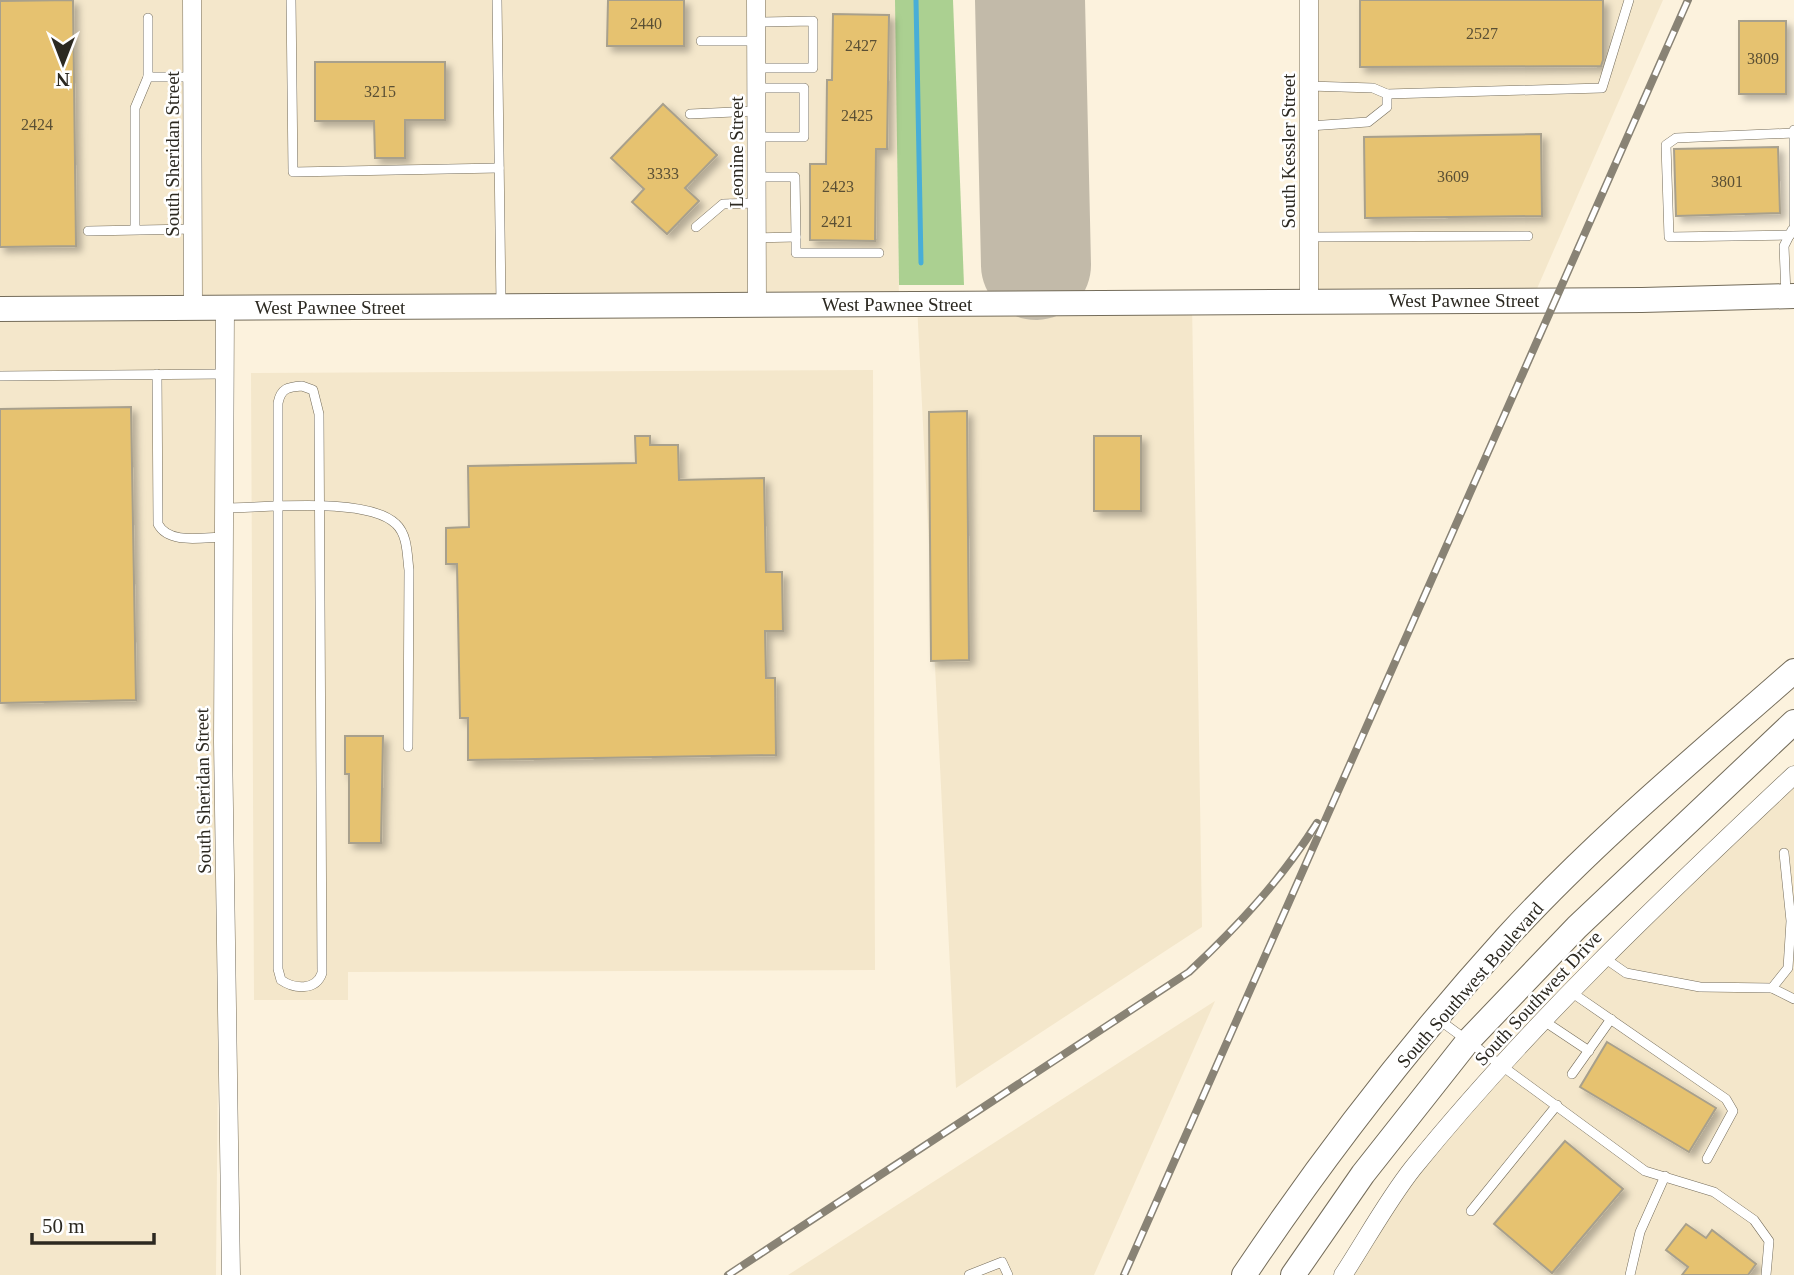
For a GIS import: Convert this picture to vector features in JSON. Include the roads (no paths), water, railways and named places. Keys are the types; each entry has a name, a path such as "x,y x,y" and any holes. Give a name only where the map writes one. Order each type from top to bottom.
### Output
{"main road":[{"name":"West Pawnee Street","path":"0,309 1790,296"},
{"name":"South Southwest Boulevard","path":"1244,1275 1296,1197 1438,1019 1508,937 1645,802 1794,671"},
{"name":"South Southwest Boulevard","path":"1293,1275 1363,1174 1468,1041 1577,927 1794,722"}],"street":[{"name":"South Sheridan Street","path":"192,0 193,307"},
{"name":"Leonine Street","path":"756,0 757,305"},
{"name":"South Kessler Street","path":"1308,0 1309,301"},
{"name":"South Sheridan Street","path":"225,307 223,742 231,1275"},
{"name":"South Southwest Drive","path":"1343,1275 1412,1170 1502,1066 1604,957 1794,775"}],"lane":[{"path":"291,0 293,172 499,168"},
{"path":"497,0 501,306"},
{"path":"1309,86 1373,88 1387,94 1602,88 1629,0"},
{"path":"135,229 135,108 148,77 148,18"},
{"path":"756,22 813,21 813,68 756,68"},
{"path":"701,41 756,41"},
{"path":"148,77 192,76"},
{"path":"756,88 804,88 804,137 756,137"},
{"path":"1309,126 1368,122 1387,107 1387,94"},
{"path":"690,114 756,111"},
{"path":"1790,296 1784,246 1793,228 1794,132 1675,138 1666,145 1669,237 1793,228"},
{"path":"757,177 795,177 796,253 879,253"},
{"path":"696,227 723,204 757,203"},
{"path":"88,231 193,229"},
{"path":"1309,237 1528,236"},
{"path":"757,238 796,237"},
{"path":"0,376 224,373"},
{"path":"157,374 158,524 163,532 172,536 223,537"},
{"path":"302,386 313,390 319,414 322,973 313,986 289,986 281,980 278,969 277,508 280,393 288,387 302,386"},
{"path":"224,508 318,508 375,512 397,524 406,544 408,747"},
{"path":"1772,988 1788,968 1791,921 1784,853"},
{"path":"1604,957 1626,974 1700,987 1772,988 1794,999"},
{"path":"1572,992 1726,1099 1733,1111 1707,1159"},
{"path":"1438,1019 1645,1171 1714,1192 1754,1220 1769,1241 1766,1275"},
{"path":"1572,1074 1611,1019"},
{"path":"1544,1021 1589,1051"},
{"path":"1471,1212 1557,1105"},
{"path":"1630,1275 1640,1232 1665,1176"},
{"path":"969,1275 1002,1262 1008,1275"}],"waterway":[{"path":"916,0 921,263"}],"railway":[{"path":"1124,1275 1688,0"},
{"path":"728,1275 1189,972 1258,902 1317,823"}]}
